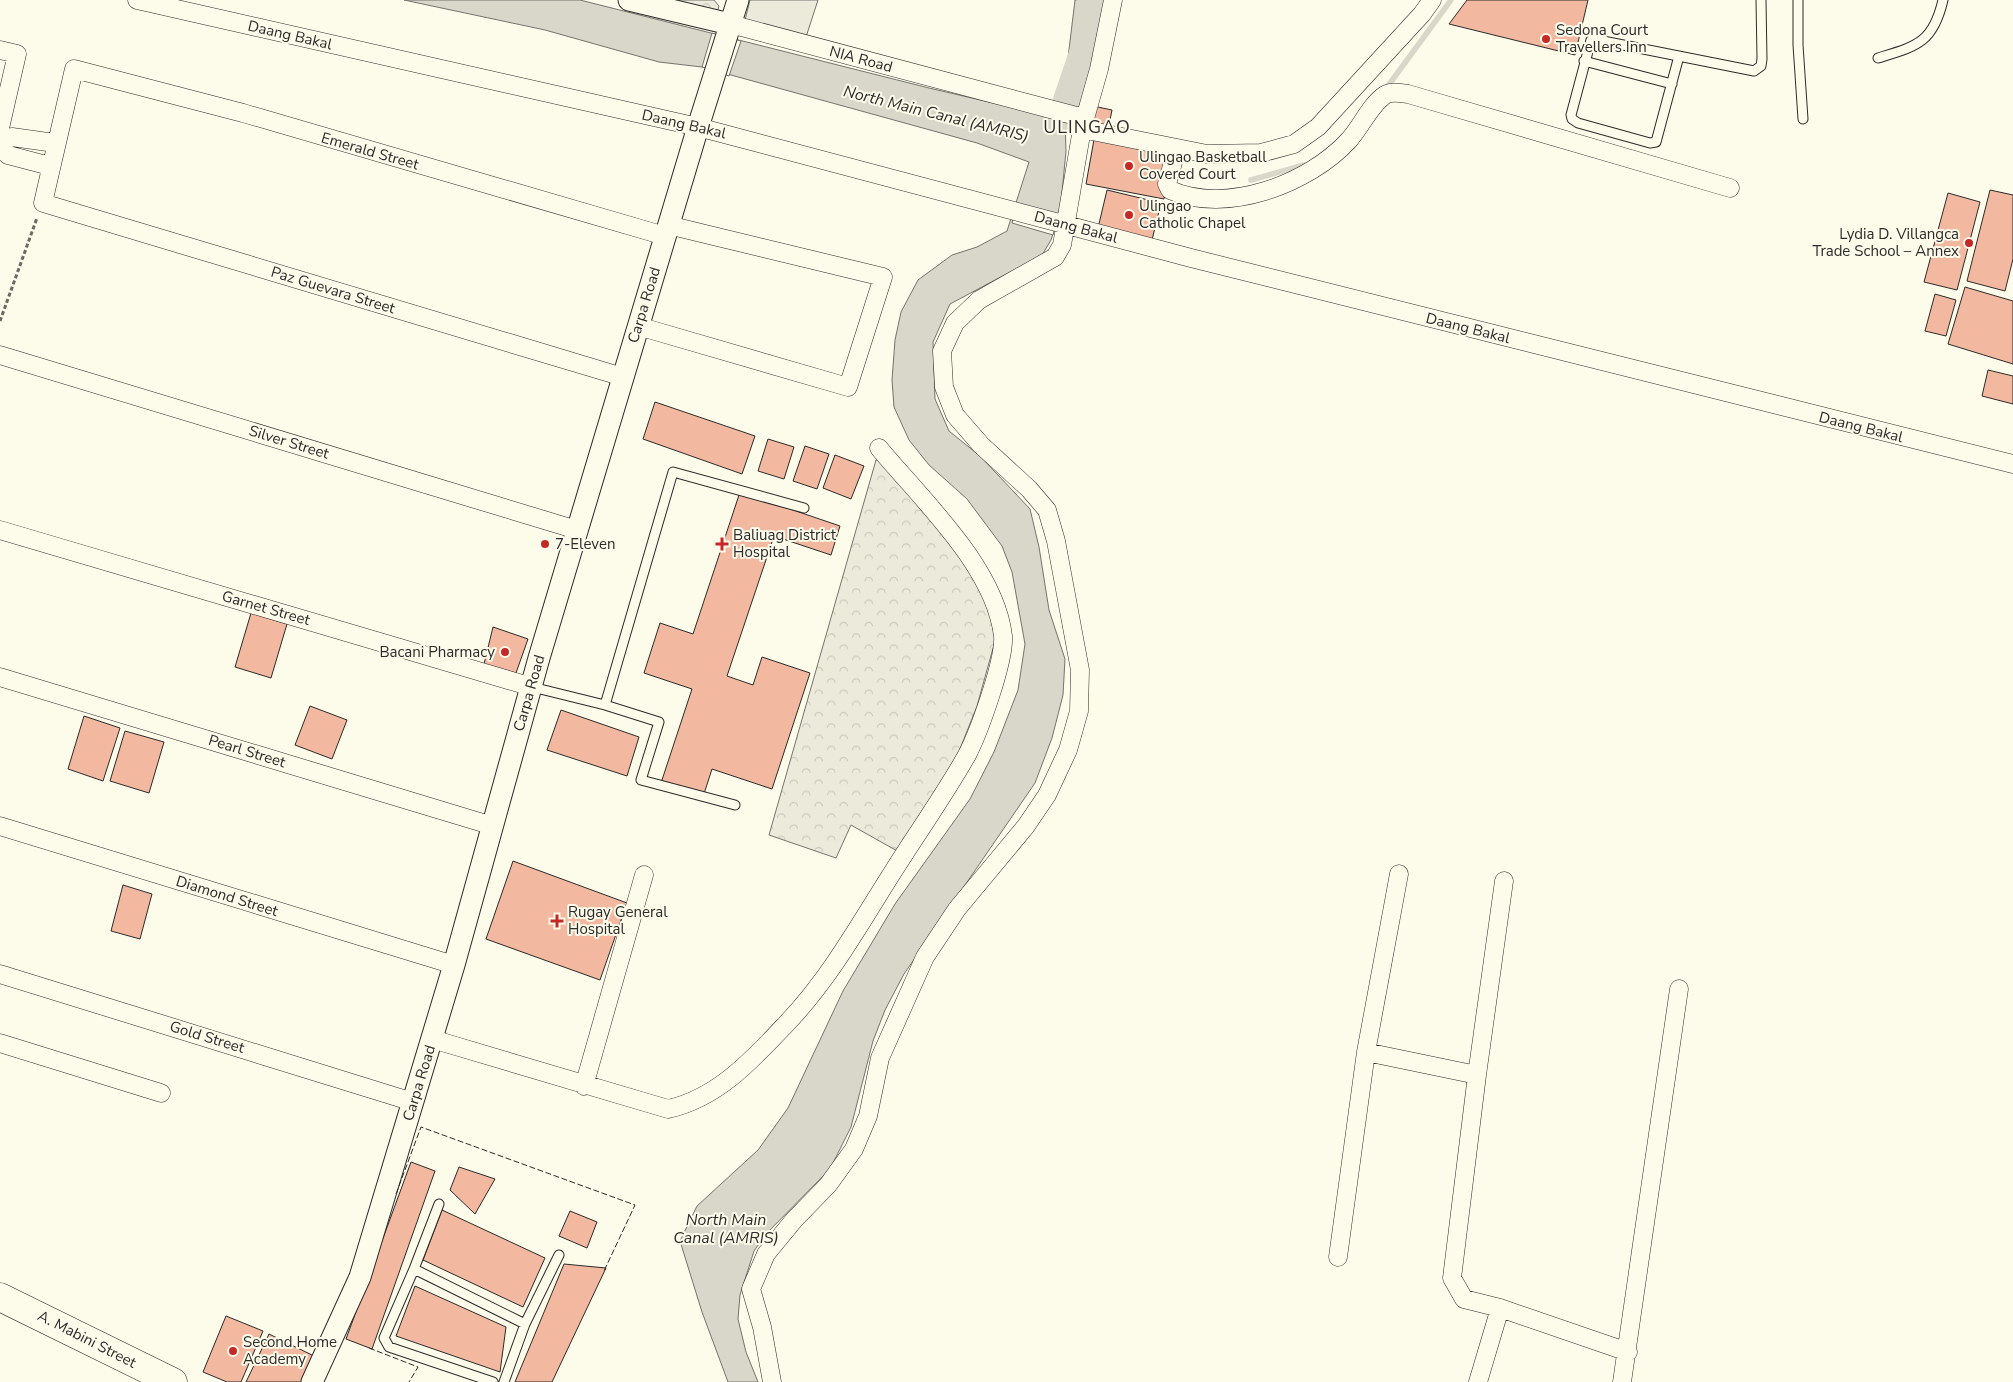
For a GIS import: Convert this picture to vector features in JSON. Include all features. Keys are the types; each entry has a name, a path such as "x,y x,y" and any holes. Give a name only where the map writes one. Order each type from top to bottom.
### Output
{"main road":[{"name":"A. Mabini Street","path":"0,1297 173,1382"}],"street":[{"name":"Daang Bakal","path":"137,0 698,127 1191,258 2013,464"},
{"name":"NIA Road","path":"629,0 731,29 1061,112 1081,123 1176,148 1207,154 1261,154 1294,144 1325,120 1422,14 1432,0"},
{"name":"Carpa Road","path":"312,1382 360,1277 454,966 503,785 577,530 698,127 731,29 738,0"},
{"path":"772,1382 762,1327 751,1289 766,1254 794,1220 828,1185 854,1149 868,1116 880,1058 926,957 957,909 1026,826 1047,795 1068,750 1079,711 1080,670 1056,541 1046,510 1029,489 981,445 954,415 944,387 942,351 955,323 979,300 1054,257 1062,245 1061,223 1081,123 1099,69 1113,0"},
{"path":"0,50 17,54 0,128"},
{"name":"Emerald Street","path":"55,143 74,69 243,113 667,230 883,276 848,388 638,326"},
{"path":"1176,148 1167,184 1170,190 1178,194 1216,198 1273,188 1295,179 1325,162 1349,140 1380,100 1386,95 1395,92 1408,94 1730,188"},
{"path":"0,143 12,137 55,143 43,202"},
{"path":"0,148 8,155 50,166"},
{"name":"Paz Guevara Street","path":"43,202 623,378"},
{"name":"Silver Street","path":"0,355 577,530"},
{"path":"432,1039 584,1086 668,1109 688,1105 710,1094 736,1074 788,1022 835,962 968,753 996,679 1003,639 999,617 987,587 959,543 879,448"},
{"name":"Garnet Street","path":"0,530 532,687"},
{"name":"Pearl Street","path":"0,677 493,826"},
{"name":"Diamond Street","path":"0,826 454,966"},
{"path":"1338,1257 1366,1052 1399,874"},
{"path":"584,1086 644,875"},
{"path":"1504,880 1477,1075 1452,1278 1464,1299 1500,1308 1628,1352"},
{"name":"Gold Street","path":"0,974 413,1102"},
{"path":"1622,1382 1628,1352 1679,989"},
{"path":"0,1043 162,1094"},
{"path":"1366,1052 1477,1075"},
{"path":"1478,1382 1500,1308"}],"lane":[{"path":"1679,56 1659,138 1656,142 1650,143 1578,124 1572,119 1571,115 1588,44 1593,39 1679,56 1754,71 1761,66 1761,0"},
{"path":"1798,0 1798,45 1803,119"},
{"path":"1878,58 1909,49 1925,38 1937,22 1943,0"},
{"path":"1584,61 1672,84"},
{"path":"605,704 673,472 804,508"},
{"path":"532,687 605,704 659,722 642,780 735,805"},
{"path":"439,1204 414,1269 384,1338 389,1347 493,1382"},
{"path":"504,1382 525,1324 559,1255"},
{"path":"414,1269 525,1324"}],"path":[{"path":"0,321 43,202"}],"green space":[{"path":"671,0 714,0 719,6 717,13"},
{"path":"750,0 818,0 806,37 745,20"},
{"path":"893,459 938,511 1000,623 977,706 942,794 899,852 851,825 836,858 769,835 876,460"}],"water":[{"name":"North Main Canal (AMRIS)","path":"404,0 580,0 929,88 1053,117 1063,99 1075,0 1094,0 1079,79 1065,120 1066,151 1060,213 1051,240 1042,255 950,304 933,342 935,399 949,431 980,456 1030,509 1039,547 1049,610 1065,659 1063,695 1052,738 1035,783 904,974 885,1010 873,1041 851,1127 830,1169 766,1234 754,1251 740,1295 738,1319 746,1352 758,1382 728,1382 702,1312 680,1241 697,1206 758,1150 788,1108 843,991 895,904 970,799 994,752 1018,690 1025,644 1012,572 1002,546 967,499 929,465 909,440 894,407 892,380 895,340 901,312 918,280 952,255 977,247 1007,231 1029,162 977,143 702,67 659,62 545,30"}],"pier":[{"path":"712,33 741,41 729,76 702,67"},
{"path":"1016,206 1057,218 1053,235 1012,223"}],"building":[{"name":"Sedona Court Travellers Inn","path":"1467,0 1588,0 1575,55 1449,24"},
{"path":"1093,106 1112,110 1108,130 1089,126"},
{"name":"Ulingao Basketball Covered Court","path":"1095,134 1173,149 1164,199 1086,184"},
{"name":"Ulingao Catholic Chapel","path":"1107,190 1161,203 1152,240 1098,228"},
{"path":"1990,190 2013,195 2013,259 2005,291 1967,281"},
{"path":"1948,193 1980,202 1957,290 1924,282"},
{"path":"1965,287 2013,301 2013,364 1948,344"},
{"path":"1935,294 1956,300 1946,336 1925,331"},
{"path":"1988,370 2013,376 2013,404 1982,396"},
{"path":"655,402 755,436 742,474 643,439"},
{"path":"768,439 794,447 784,479 758,471"},
{"path":"805,446 829,454 817,489 793,481"},
{"path":"835,455 864,466 851,499 823,488"},
{"path":"740,492 840,526 831,555 774,536 727,676 753,685 762,657 810,673 772,789 712,769 702,800 660,786 692,689 644,673 660,623 693,634"},
{"path":"251,613 287,624 271,678 235,667"},
{"name":"Bacani Pharmacy","path":"493,627 528,639 516,673 484,664"},
{"path":"310,706 347,720 332,759 295,745"},
{"path":"561,710 639,737 627,776 547,750"},
{"path":"84,716 120,728 103,781 68,769"},
{"path":"125,731 164,742 149,793 110,781"},
{"name":"Rugay General Hospital","path":"513,861 627,903 600,980 486,939"},
{"path":"123,885 152,894 140,939 111,931"},
{"path":"411,1162 435,1171 372,1349 346,1339"},
{"path":"459,1167 495,1179 475,1214 450,1190"},
{"path":"442,1210 545,1258 523,1307 423,1260"},
{"path":"570,1211 597,1222 587,1248 559,1236"},
{"path":"564,1264 606,1268 552,1382 515,1382"},
{"path":"415,1286 506,1327 500,1372 396,1336"},
{"name":"Second Home Academy","path":"226,1316 263,1331 241,1382 227,1382 203,1372"},
{"path":"269,1334 314,1356 302,1382 246,1382"}],"waterway":[{"path":"1066,114 1092,38 1094,0"},
{"path":"1385,90 1451,0"},
{"path":"1251,180 1304,165"}],"fence":[{"path":"396,1194 421,1127 635,1205 604,1271"},
{"path":"369,1348 418,1367 409,1382"}],"place":[{"name":"Sedona Court Travellers Inn","path":"1546,39"},
{"name":"Ulingao Basketball Covered Court","path":"1129,166"},
{"name":"Ulingao Catholic Chapel","path":"1129,215"},
{"name":"Lydia D. Villangca Trade School – Annex","path":"1969,243"},
{"name":"7-Eleven","path":"545,544"},
{"name":"Baliuag District Hospital","path":"722,544"},
{"name":"Bacani Pharmacy","path":"505,652"},
{"name":"Rugay General Hospital","path":"557,921"},
{"name":"Second Home Academy","path":"233,1351"}],"district":[{"name":"ULINGAO","path":"1087,127"}]}
